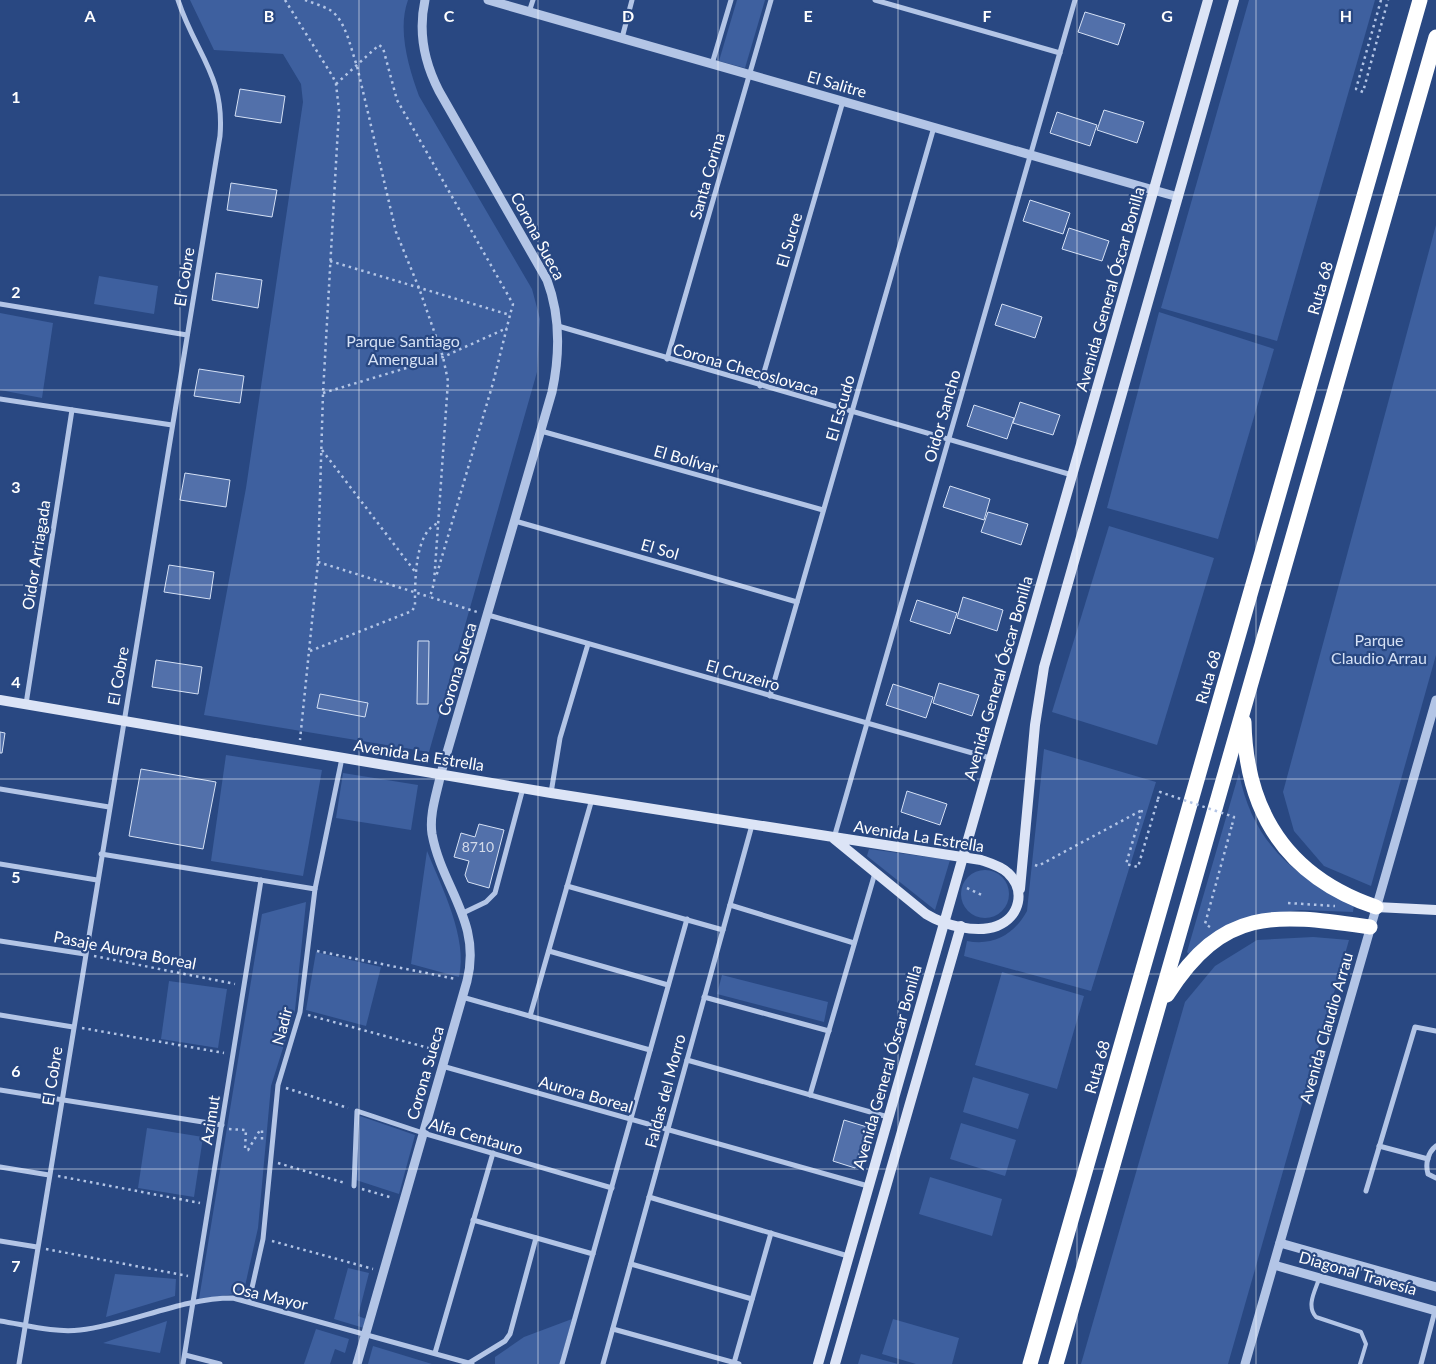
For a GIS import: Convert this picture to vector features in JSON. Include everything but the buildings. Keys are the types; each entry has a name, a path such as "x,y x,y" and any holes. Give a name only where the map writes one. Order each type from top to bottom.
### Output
{"highway":[{"name":"Ruta 68","path":"1030,1364 1420,0"},
{"path":"1056,1364 1436,37"},
{"path":"1245,705 1246,748 1250,779 1261,809 1277,838 1298,862 1330,886 1358,901 1376,907"},
{"path":"1159,1006 1184,970 1221,935 1240,926 1269,918 1315,919 1347,916 1376,907"},
{"path":"1315,919 1370,927"}],"main road":[{"name":"Avenida General Óscar Bonilla","path":"818,1364 1208,0"},
{"path":"1019,893 1036,715 1044,667 1234,0"},
{"name":"Avenida La Estrella","path":"0,700 551,793 981,860 1004,869 1012,877 1019,893 1013,914 1000,924 990,928 944,923 926,914 833,838"},
{"path":"1376,907 1436,910"},
{"name":"Avenida General Óscar Bonilla","path":"835,1364 960,926"}],"street":[{"name":"El Cobre","path":"19,1364 221,123 219,98 213,74 178,0"},
{"name":"Corona Sueca","path":"357,1364 467,981 471,948 463,913 438,854 432,833 432,816 441,773 516,521 556,376 558,326 554,301 547,280 432,78 422,39 425,0"},
{"name":"El Salitre","path":"488,0 1178,197"},
{"path":"529,12 533,0"},
{"path":"622,38 632,0"},
{"path":"712,64 731,0"},
{"name":"Santa Corina","path":"667,359 771,0"},
{"path":"875,0 1060,52"},
{"name":"Oidor Sancho","path":"833,838 1075,0"},
{"name":"El Sucre","path":"760,386 843,101"},
{"name":"El Escudo","path":"770,696 934,127"},
{"path":"0,304 187,335"},
{"name":"Corona Checoslovaca","path":"558,326 1072,475"},
{"path":"0,399 172,425"},
{"name":"Oidor Arriagada","path":"26,704 72,410"},
{"name":"El Bolívar","path":"541,431 823,510"},
{"name":"El Sol","path":"516,521 797,602"},
{"name":"El Cruzeiro","path":"488,615 990,758"},
{"path":"551,793 560,738 588,644"},
{"name":"Avenida Claudio Arrau","path":"1245,1364 1436,700"},
{"name":"Nadir","path":"249,1301 263,1239 278,1085 300,1012 315,889 342,757"},
{"path":"463,913 486,902 495,893 523,788"},
{"path":"0,790 109,807"},
{"path":"530,1016 592,799"},
{"name":"Faldas del Morro","path":"603,1364 752,825"},
{"path":"101,854 315,889"},
{"path":"0,864 97,880"},
{"path":"810,1095 875,873"},
{"name":"Azimut","path":"183,1364 261,880"},
{"path":"567,886 723,930"},
{"path":"730,905 854,943"},
{"name":"Faldas del Morro","path":"562,1364 687,920"},
{"name":"Pasaje Aurora Boreal","path":"0,940 85,954"},
{"path":"549,951 668,985"},
{"path":"462,997 650,1050"},
{"path":"704,997 829,1031"},
{"path":"0,1015 73,1027"},
{"path":"1366,1191 1415,1027 1436,1031"},
{"path":"687,1060 888,1117"},
{"name":"Aurora Boreal","path":"442,1066 868,1186"},
{"path":"0,1090 222,1125"},
{"path":"354,1186 357,1111"},
{"name":"Alfa Centauro","path":"357,1111 423,1133 612,1188"},
{"path":"1379,1146 1428,1159"},
{"path":"1436,1146 1428,1159 1428,1174 1436,1178"},
{"path":"434,1353 493,1153"},
{"path":"0,1167 49,1175"},
{"path":"649,1197 848,1256"},
{"path":"473,1220 593,1254"},
{"path":"613,1329 736,1363 771,1233"},
{"path":"470,1363 505,1341 510,1334 536,1238"},
{"path":"0,1241 38,1247"},
{"name":"Diagonal Travesía","path":"1280,1243 1436,1287"},
{"path":"631,1264 752,1299"},
{"name":"Diagonal Travesía","path":"1274,1264 1436,1311 1421,1364"},
{"name":"Osa Mayor","path":"0,1321 58,1330 80,1330 193,1302 218,1298 249,1301 470,1363"},
{"path":"185,1355 220,1364"}],"lane":[{"path":"1319,1278 1311,1303 1312,1311 1316,1317 1361,1332 1366,1344 1360,1364"}],"path":[{"path":"286,0 336,84 339,110 323,393 318,562 298,751"},
{"path":"305,0 331,11 338,18 357,66 396,232 419,288 443,357 449,395 434,583"},
{"path":"1381,0 1356,90 1363,92 1388,0"},
{"path":"336,84 379,45 383,48 397,100 512,304 508,328 430,597"},
{"path":"330,261 510,315"},
{"path":"323,393 443,357 508,328"},
{"path":"321,449 417,574"},
{"path":"310,651 412,611 416,606 415,592 422,540 426,530 439,524"},
{"path":"318,562 488,615"},
{"path":"1022,860 1038,866 1142,810 1126,864 1138,867 1160,792 1234,817 1205,924"},
{"path":"955,882 984,896"},
{"path":"308,949 467,981"},
{"name":"Pasaje Aurora Boreal","path":"85,954 245,986"},
{"path":"300,1012 446,1052"},
{"path":"73,1027 234,1054"},
{"path":"278,1085 357,1111"},
{"path":"222,1125 232,1130 246,1130 245,1149 248,1150 260,1130 262,1130 261,1157 404,1201"},
{"path":"49,1175 209,1204"},
{"path":"263,1239 383,1272"},
{"path":"38,1247 198,1278"}],"green space":[{"name":"Parque Santiago Amengual","path":"190,0 408,0 405,12 404,36 408,61 419,96 532,289 540,319 537,372 429,752 204,715 246,488 303,102 301,84 283,54 214,50"},
{"path":"737,0 765,0 745,68 719,61"},
{"path":"1249,0 1375,0 1277,341 1161,308"},
{"name":"Parque Claudio Arrau","path":"1436,225 1436,655 1371,886 1324,866 1294,831 1283,792"},
{"path":"99,276 158,286 154,314 94,304"},
{"path":"1159,312 1274,349 1218,539 1107,508"},
{"path":"0,313 53,323 42,398 0,390"},
{"path":"1109,526 1214,558 1157,745 1052,712"},
{"path":"1044,749 1156,782 1091,991 964,956 967,941 986,942 1002,937 1016,927 1027,911"},
{"path":"226,755 322,770 303,876 211,861"},
{"path":"343,773 418,785 411,830 336,818"},
{"path":"1239,773 1245,797 1254,818 1278,854 1312,882 1354,904 1353,912 1301,910 1265,914 1190,955 1187,952"},
{"path":"869,849 950,860 935,910 867,856"},
{"path":"427,851 457,930 461,962 459,977 411,964"},
{"path":"985,870 994,872 1002,877 1007,885 1009,894 1007,903 1002,911 994,916 985,918 976,916 968,911 963,903 961,894 963,885 968,877 976,872"},
{"path":"306,902 295,1010 271,1086 258,1228 245,1286 235,1294 199,1299 262,914"},
{"path":"1313,937 1349,940 1228,1364 1081,1364 1185,1002 1215,966 1257,940"},
{"path":"316,952 381,967 366,1026 306,1010"},
{"path":"1002,972 1084,996 1057,1089 975,1065"},
{"path":"722,975 828,1002 824,1022 717,994"},
{"path":"169,981 227,989 218,1048 161,1039"},
{"path":"973,1077 1029,1094 1018,1129 963,1112"},
{"path":"360,1116 415,1135 399,1194 356,1180"},
{"path":"961,1123 1016,1140 1005,1176 950,1159"},
{"path":"147,1128 203,1137 194,1197 138,1188"},
{"path":"930,1177 1002,1199 992,1236 919,1214"},
{"path":"348,1268 369,1273 358,1316 366,1319 364,1328 334,1319"},
{"path":"115,1274 176,1279 175,1296 106,1317"},
{"path":"572,1319 560,1364 495,1364 495,1357 524,1337"},
{"path":"893,1319 959,1338 952,1364 916,1364 882,1354"},
{"path":"167,1321 160,1353 103,1343"},
{"path":"316,1329 349,1339 345,1353 335,1349 330,1364 304,1364"},
{"path":"373,1346 432,1364 368,1364"},
{"path":"861,1354 898,1364 858,1364"}]}
